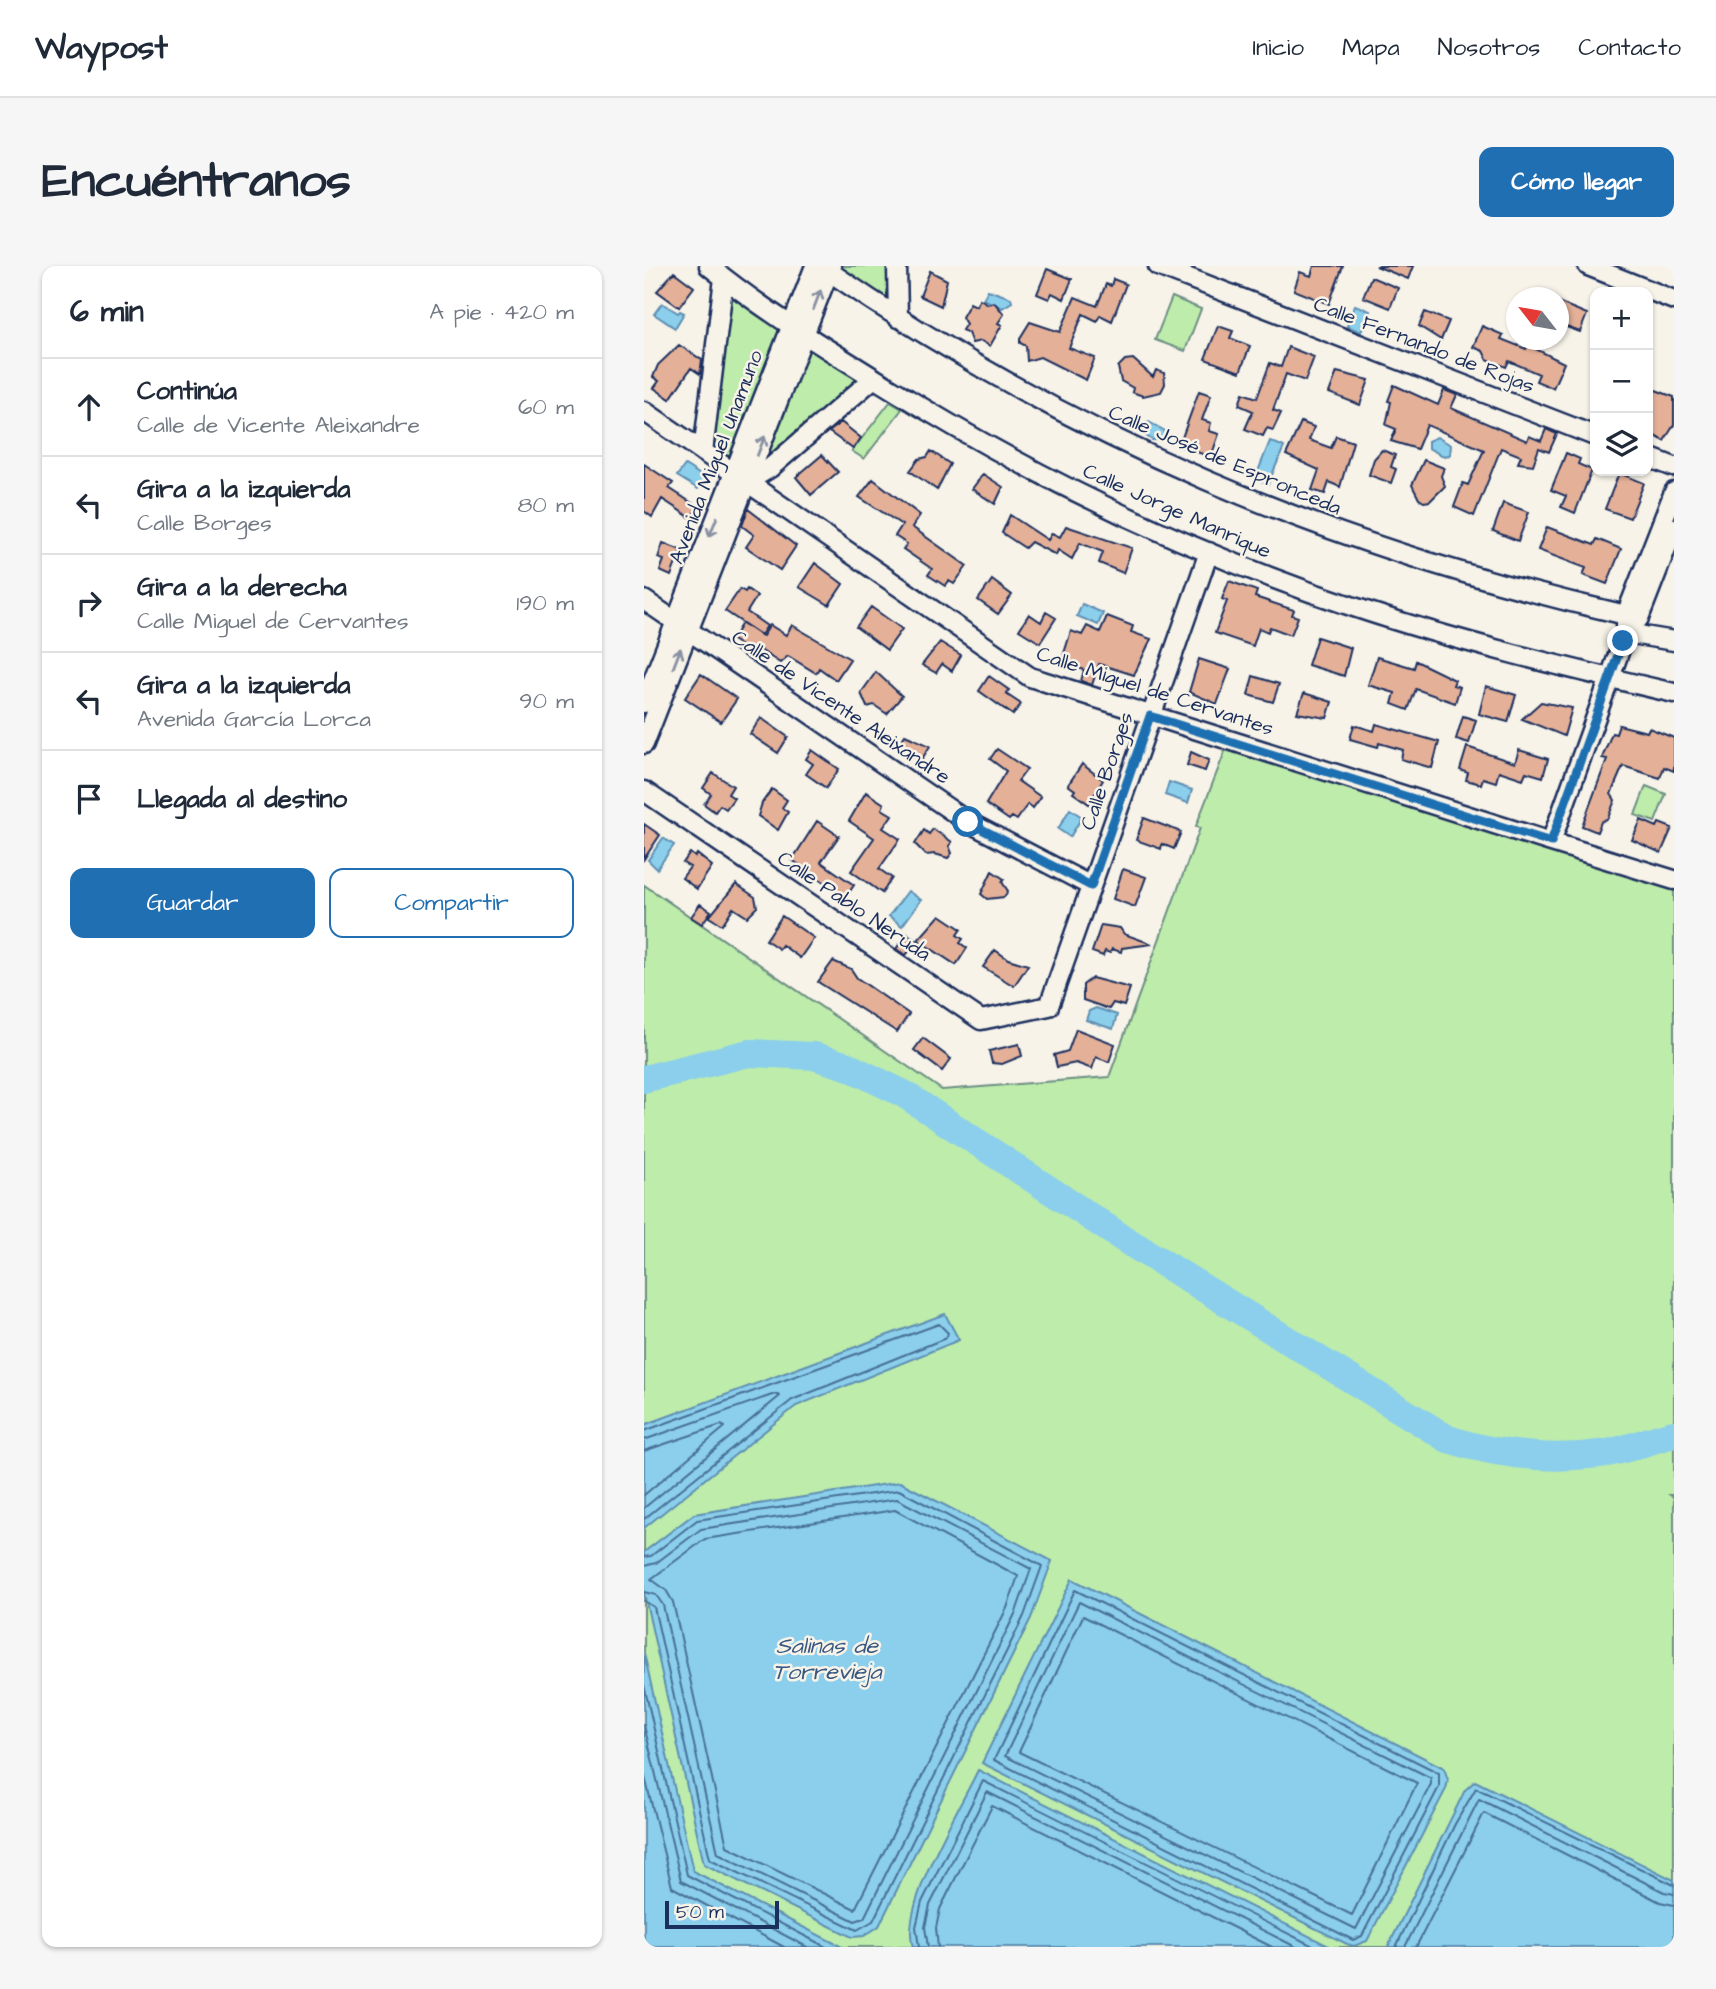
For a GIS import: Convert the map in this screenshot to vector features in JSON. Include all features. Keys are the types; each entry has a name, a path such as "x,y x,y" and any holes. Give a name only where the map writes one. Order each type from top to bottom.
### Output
{"street":[{"name":"Calle Jorge Manrique","path":"709,266 798,331 988,447 1209,552 1355,608 1508,654 1674,693"},
{"path":"897,266 898,318"},
{"name":"Calle Fernando de Rojas","path":"1158,266 1590,434"},
{"path":"1588,266 1674,300"},
{"name":"Avenida Miguel Unamuno","path":"644,744 682,626 824,267"},
{"name":"Calle José de Espronceda","path":"824,267 898,318 1076,419 1179,470 1357,541 1630,622 1674,641"},
{"name":"Avenida Miguel Unamuno","path":"703,452 724,278"},
{"name":"Avenida Miguel Unamuno","path":"741,478 769,468 874,378"},
{"name":"Calle Miguel de Cervantes","path":"644,411 1030,677 1674,880"},
{"path":"1653,459 1674,467"},
{"path":"1551,842 1674,492"},
{"path":"1630,622 1674,528"},
{"name":"Calle Borges","path":"1049,1006 1209,552"},
{"name":"Calle de Vicente Aleixandre","path":"644,600 968,822 1091,886"},
{"name":"Avenida Miguel Unamuno","path":"644,703 682,626"},
{"name":"Calle Pablo Neruda","path":"644,791 981,1020 1049,1006"}],"green space":[{"path":"837,266 888,266 889,298 887,300"},
{"path":"730,293 783,327 730,462 711,448"},
{"path":"1172,297 1201,309 1185,351 1155,340"},
{"path":"809,346 858,380 763,461"},
{"path":"890,402 902,409 864,459 852,451"},
{"path":"1226,749 1674,887 1674,1495 1670,1495 1674,1498 1674,1947 644,1947 644,885 942,1090 1109,1077 1200,828 1196,826"},
{"path":"1646,786 1666,794 1655,822 1635,815"}],"water":[{"path":"988,290 1011,298 1012,302 1002,308 983,299"},
{"path":"662,303 678,313 684,313 675,328 654,314"},
{"path":"1355,305 1370,311 1361,332 1347,326"},
{"path":"1149,422 1165,431 1162,440 1152,440 1142,433 1140,426"},
{"path":"1437,437 1451,445 1450,455 1443,456 1428,448 1428,441"},
{"path":"1270,441 1284,447 1268,484 1255,479"},
{"path":"685,465 705,478 698,489 677,476"},
{"path":"1082,604 1103,613 1098,625 1077,616"},
{"path":"1169,782 1192,790 1188,803 1165,795"},
{"path":"1070,809 1082,817 1070,837 1058,829"},
{"path":"663,838 674,845 657,869 648,860"},
{"path":"908,891 921,900 902,926 889,916"},
{"path":"1096,1008 1117,1015 1113,1029 1086,1020 1089,1011"},
{"path":"945,1314 959,1340 796,1406 644,1528 644,1425"},
{"name":"Salinas de Torrevieja","path":"900,1482 1052,1561 1031,1618 879,1926 864,1936 852,1937 704,1864 644,1593 644,1552 694,1514"},
{"path":"1072,1579 1444,1768 1448,1780 1446,1789 1367,1941 1354,1946 1347,1944 982,1763"},
{"path":"644,1653 693,1871 842,1947 644,1947"},
{"path":"978,1770 1330,1947 913,1947 911,1929 922,1884"},
{"path":"1475,1781 1674,1880 1674,1947 1388,1947 1465,1790"}],"building":[{"path":"1314,266 1343,266 1329,304 1294,290 1300,272 1311,276"},
{"path":"1376,266 1413,266 1408,279"},
{"path":"1047,269 1072,279 1064,299 1052,293 1049,299 1037,294"},
{"path":"930,271 947,280 941,306 920,296"},
{"path":"674,272 694,287 679,307 657,291"},
{"path":"1371,277 1398,288 1390,308 1363,297"},
{"path":"1113,279 1126,284 1112,321 1100,315 1097,321 1083,314 1069,348 1095,358 1086,380 1040,357 1027,361 1026,346 1020,343 1020,338 1030,322 1060,332 1075,297 1097,306 1106,284 1111,286"},
{"path":"980,299 988,304 994,302 1004,314 998,323 1002,325 990,346 981,341 972,343 968,333 962,330 966,324 962,317 970,303 976,306"},
{"path":"1569,307 1587,314 1580,332 1569,328"},
{"path":"1425,312 1449,321 1441,340 1419,326"},
{"path":"1218,326 1233,331 1230,338 1250,346 1240,372 1205,359"},
{"path":"1482,326 1503,335 1501,339 1506,341 1506,350 1538,350 1564,363 1553,388 1536,381 1539,374 1509,361 1506,367 1487,359 1483,351 1473,347"},
{"path":"679,345 702,360 700,374 691,368 670,399 654,388 659,381 653,377 658,365"},
{"path":"1288,347 1314,357 1305,381 1286,374 1273,410 1281,413 1273,430 1267,428 1263,436 1245,429 1253,411 1239,405 1243,393 1257,398 1270,363 1281,367"},
{"path":"1133,359 1153,377 1156,370 1164,373 1165,384 1161,392 1143,396 1132,392 1133,388 1121,381 1118,367 1125,360"},
{"path":"1337,372 1369,380 1360,405 1329,393"},
{"path":"1394,385 1438,405 1444,390 1457,395 1451,408 1527,441 1529,436 1541,441 1546,429 1557,434 1549,452 1539,448 1533,465 1518,463 1521,456 1501,448 1474,516 1454,507 1463,483 1468,485 1484,450 1427,425 1417,449 1391,441 1396,429 1386,425 1391,402 1388,401"},
{"path":"1653,389 1674,397 1674,425 1664,441 1653,435"},
{"path":"1199,391 1211,395 1202,420 1211,423 1209,431 1219,434 1211,457 1179,446"},
{"path":"841,422 861,438 853,449 829,432"},
{"path":"1301,422 1314,427 1309,440 1331,448 1336,436 1353,442 1340,487 1329,482 1325,494 1312,490 1319,470 1286,455"},
{"path":"1382,450 1395,455 1391,467 1396,469 1391,483 1369,475 1374,459"},
{"path":"931,451 950,464 937,490 910,471 919,459 927,457"},
{"path":"1566,453 1580,459 1578,464 1590,469 1575,513 1561,507 1566,496 1551,490"},
{"path":"822,455 838,472 811,495 796,477"},
{"path":"1424,460 1444,468 1441,476 1445,486 1430,501 1424,502 1419,499 1412,485"},
{"path":"644,464 673,483 669,488 698,507 691,518 662,499 652,517 644,511"},
{"path":"983,474 1003,487 995,504 972,489"},
{"path":"1618,476 1626,476 1644,483 1630,518 1605,509"},
{"path":"873,479 920,515 912,527 967,566 954,584 949,581 945,586 928,575 932,569 903,549 907,544 895,536 902,525 859,497"},
{"path":"1503,503 1529,512 1518,541 1493,531"},
{"path":"748,509 796,546 780,570 746,547 754,535 742,526"},
{"path":"1010,515 1048,540 1052,533 1060,537 1066,526 1132,548 1123,573 1099,563 1103,552 1080,543 1072,559 1058,550 1056,555 1031,542 1025,548 1002,533"},
{"path":"1547,527 1594,545 1597,539 1621,549 1607,584 1583,575 1586,568 1538,550"},
{"path":"663,543 681,550 671,576 660,571 664,560 658,558"},
{"path":"815,563 843,584 829,605 799,587"},
{"path":"992,580 1012,595 998,614 978,600"},
{"path":"1229,581 1257,591 1255,597 1294,610 1292,615 1298,617 1291,635 1270,627 1268,632 1259,628 1253,646 1215,633 1227,601 1222,599"},
{"path":"740,589 745,592 747,589 757,596 747,612 767,626 761,635 725,611"},
{"path":"871,607 902,629 887,650 856,627"},
{"path":"1046,612 1056,618 1040,643 1019,630 1029,614 1041,622"},
{"path":"1107,616 1133,626 1131,632 1151,639 1134,675 1099,664 1092,685 1081,681 1084,670 1061,663 1071,631 1082,635 1087,626 1100,632"},
{"path":"742,623 763,636 770,625 786,635 792,625 850,659 836,680 819,668 816,673 788,656 780,663 760,650 756,656 732,640"},
{"path":"1317,637 1351,648 1344,676 1308,665"},
{"path":"940,642 961,655 952,671 942,664 936,673 922,665"},
{"path":"1377,657 1414,668 1416,661 1455,680 1453,685 1460,687 1455,703 1416,689 1408,710 1392,704 1395,693 1368,685"},
{"path":"1199,659 1230,669 1217,704 1189,692"},
{"path":"876,672 902,696 887,714 874,705 867,707 861,693"},
{"path":"701,674 737,699 721,722 685,698"},
{"path":"989,676 1009,690 1006,694 1021,704 1013,715 979,691"},
{"path":"1253,676 1279,684 1273,702 1248,695"},
{"path":"1486,686 1516,695 1508,722 1479,714"},
{"path":"1304,693 1332,702 1327,718 1297,713"},
{"path":"1541,702 1572,708 1564,736 1522,719"},
{"path":"1463,716 1476,720 1469,743 1456,739"},
{"path":"761,718 788,737 778,753 750,734"},
{"path":"1376,724 1439,742 1432,768 1401,759 1403,750 1379,743 1378,747 1350,739 1354,725 1374,731"},
{"path":"1619,725 1647,732 1649,728 1674,738 1674,771 1664,767 1660,778 1623,766 1611,794 1615,800 1608,818 1601,822 1597,832 1582,826 1607,759 1602,758 1612,733 1616,734"},
{"path":"905,735 930,746 922,759 919,760 898,746"},
{"path":"1467,747 1515,763 1519,750 1548,759 1543,777 1526,772 1523,779 1499,771 1496,782 1483,778 1481,784 1466,780 1468,773 1460,770"},
{"path":"997,749 1027,769 1018,781 1041,797 1033,808 1028,804 1017,820 1012,817 1009,820 986,804 1006,771 990,759"},
{"path":"812,750 839,769 826,788 806,774 813,764 806,759"},
{"path":"1191,752 1209,760 1205,771 1187,765"},
{"path":"1082,764 1103,780 1089,804 1073,793 1075,790 1068,785"},
{"path":"713,773 733,786 728,794 734,798 726,809 720,805 715,812 704,804 711,794 703,788"},
{"path":"772,789 787,800 782,808 788,812 778,830 758,816 762,803"},
{"path":"866,792 884,804 882,809 892,815 883,828 900,839 879,869 892,878 882,893 851,871 874,838 849,821"},
{"path":"1144,818 1181,832 1174,849 1162,844 1161,849 1136,840"},
{"path":"1641,820 1657,827 1659,823 1672,828 1661,853 1632,840"},
{"path":"817,821 839,836 821,862 854,885 846,897 792,860"},
{"path":"644,824 660,835 644,859"},
{"path":"933,829 952,842 949,846 952,853 948,858 935,854 926,855 915,844 924,830 929,834"},
{"path":"690,853 695,857 697,854 712,866 697,889 682,878 690,867 683,863"},
{"path":"1123,869 1146,877 1135,907 1113,899"},
{"path":"992,871 1004,879 1002,882 1008,891 1004,897 987,899 981,894"},
{"path":"736,884 755,897 757,907 747,917 733,908 722,925 709,917"},
{"path":"700,904 711,911 702,924 691,917"},
{"path":"940,915 961,929 957,935 963,939 960,943 967,948 956,965 918,940"},
{"path":"782,916 814,938 800,958 782,945 779,949 766,940"},
{"path":"1101,925 1120,928 1124,934 1152,944 1122,948 1121,952 1112,949 1110,953 1105,951 1103,956 1092,952"},
{"path":"907,934 917,942 906,955 896,949"},
{"path":"995,950 1008,959 1028,965 1014,986 983,967"},
{"path":"833,961 851,969 857,978 909,1014 897,1032 818,982"},
{"path":"1092,978 1130,988 1124,1006 1113,1003 1109,1009 1083,1000 1083,985"},
{"path":"1076,1029 1115,1044 1109,1062 1096,1057 1092,1069 1076,1063 1057,1067 1054,1055 1068,1051"},
{"path":"923,1038 951,1059 942,1071 914,1050"},
{"path":"1019,1044 1022,1056 1002,1064 992,1063 989,1051"}],"waterway":[{"path":"644,1079 749,1053 814,1056 847,1066 904,1094 1124,1239 1448,1439 1507,1453 1566,1457 1607,1453 1674,1434"}],"route":[{"path":"968,822 1091,886 1150,716 1551,842 1623,641"}]}
